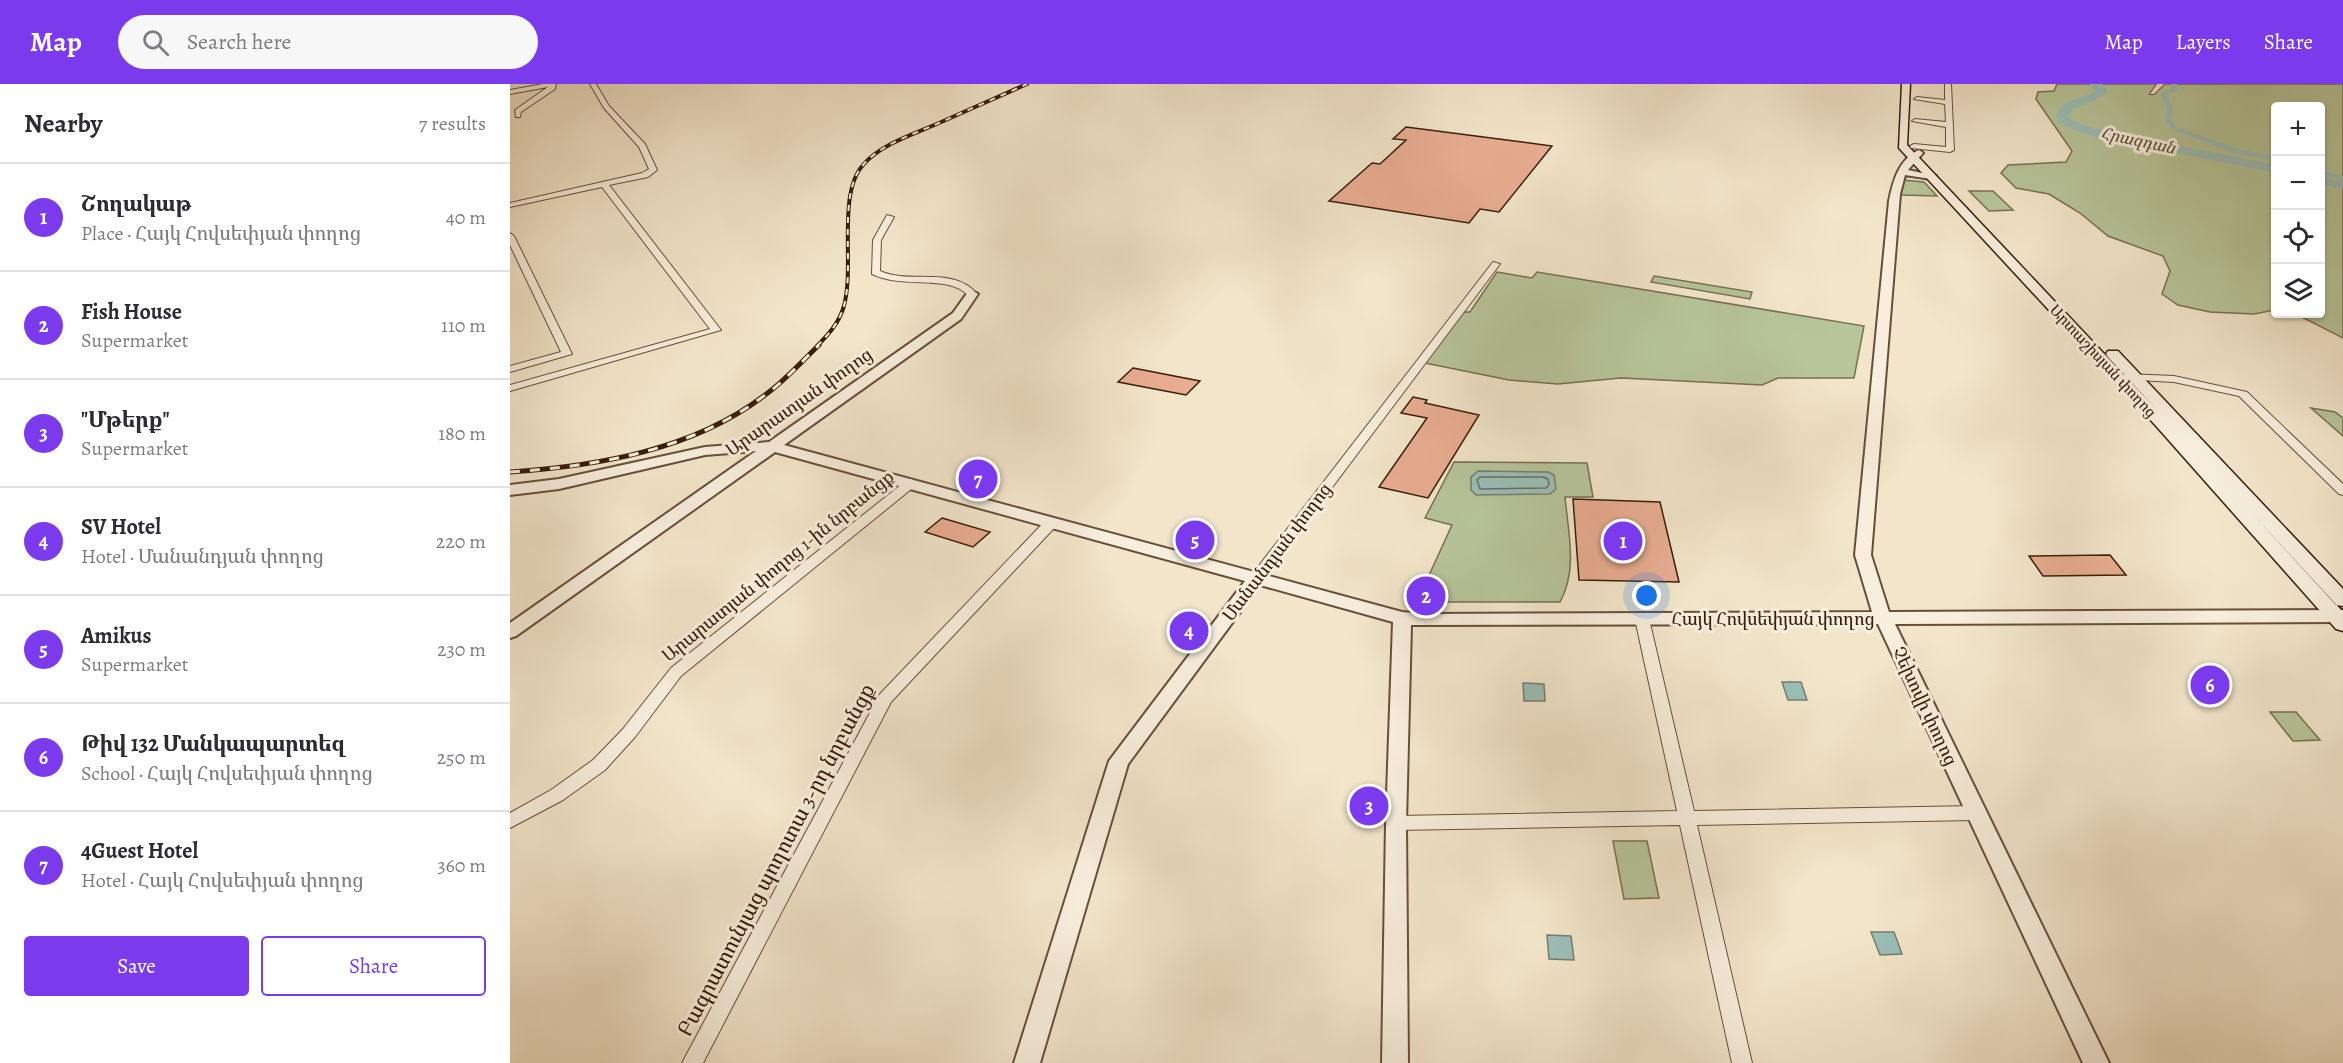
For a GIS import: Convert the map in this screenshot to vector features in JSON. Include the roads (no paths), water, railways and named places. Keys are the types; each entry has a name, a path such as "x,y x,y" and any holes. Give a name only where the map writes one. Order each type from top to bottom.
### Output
{"main road":[{"path":"1906,84 1913,141"},
{"path":"1913,141 1917,95"},
{"name":"Արտաշիսյան փողոց","path":"1913,141 1931,176 2341,614"},
{"name":"Արտաշիսյան փողոց","path":"1913,141 2136,377 2341,614"}],"street":[{"path":"510,92 552,84 552,89 517,111 518,116"},
{"path":"510,192 514,204 645,175 653,170 654,167 642,146 606,107 593,84"},
{"path":"1913,141 1950,150 1948,84"},
{"path":"2152,93 2161,84"},
{"path":"1917,95 1949,102"},
{"path":"1913,141 1950,125"},
{"name":"Չեխովի փողոց","path":"1881,618 1863,555 1893,211 1897,185 1913,141"},
{"name":"Չեխովի փողոց","path":"1913,141 1889,211 1857,554 1861,579 2096,1063"},
{"path":"1901,172 1931,176"},
{"path":"510,388 716,330 604,184"},
{"name":"Արարատյան փողոց","path":"510,632 957,316 972,294 968,287 957,281 897,281 886,279 874,272 877,240 890,217"},
{"path":"510,236 567,354 510,369"},
{"name":"Մանանդյան փողոց","path":"1027,1063 1119,761 1496,264"},
{"path":"2118,377 2174,379 2243,394 2343,491"},
{"name":"Հայկ Հովսեփյան փողոց","path":"510,490 559,484 705,451 771,446 1402,618 1425,620 2341,614"},
{"name":"Արարատյան փողոց 1-ին նրբանցք","path":"510,821 557,795 599,765 629,733 676,672 911,483"},
{"name":"Բագրատունյաց պողոտա 3-րդ նրբանցք","path":"692,1063 885,698 1051,523"},
{"path":"1395,1063 1396,823 1402,618"},
{"path":"1642,619 1742,1063"},
{"path":"1396,823 1974,814"},
{"name":"Չեխովի փողոց","path":"1974,814 2088,1063"}],"water":[{"path":"1478,471 1548,472 1554,475 1556,489 1550,494 1476,495 1471,490 1471,477"},
{"path":"1782,682 1801,682 1807,700 1788,700"},
{"path":"1523,683 1544,684 1545,701 1524,701"},
{"path":"1871,932 1894,932 1902,954 1880,955"},
{"path":"1547,935 1571,936 1574,960 1549,959"}],"waterway":[{"name":"Հրազդան","path":"2096,84 2102,93 2068,107 2062,115 2064,121 2089,131 2271,168"},
{"path":"2174,84 2175,89 2163,94 2170,108 2168,121 2174,128 2237,151 2271,158"},
{"path":"2325,173 2343,178"},
{"name":"Հրազդան","path":"2325,181 2343,185"}],"railway":[{"path":"817,346 832,329 843,309 848,274 850,195 855,178 863,165 879,151 898,140 1027,84"},
{"path":"510,472 610,460 676,442 737,414 772,390 819,345"}],"place":[{"name":"4Guest Hotel","path":"978,479"},
{"name":"Amikus","path":"1195,540"},
{"name":"Շողակաթ","path":"1623,541"},
{"name":"Fish House","path":"1426,596"},
{"name":"SV Hotel","path":"1189,631"},
{"name":"Թիվ 132 Մանկապարտեզ","path":"2210,685"},
{"name":"\"Մթերք\"","path":"1369,806"}]}
